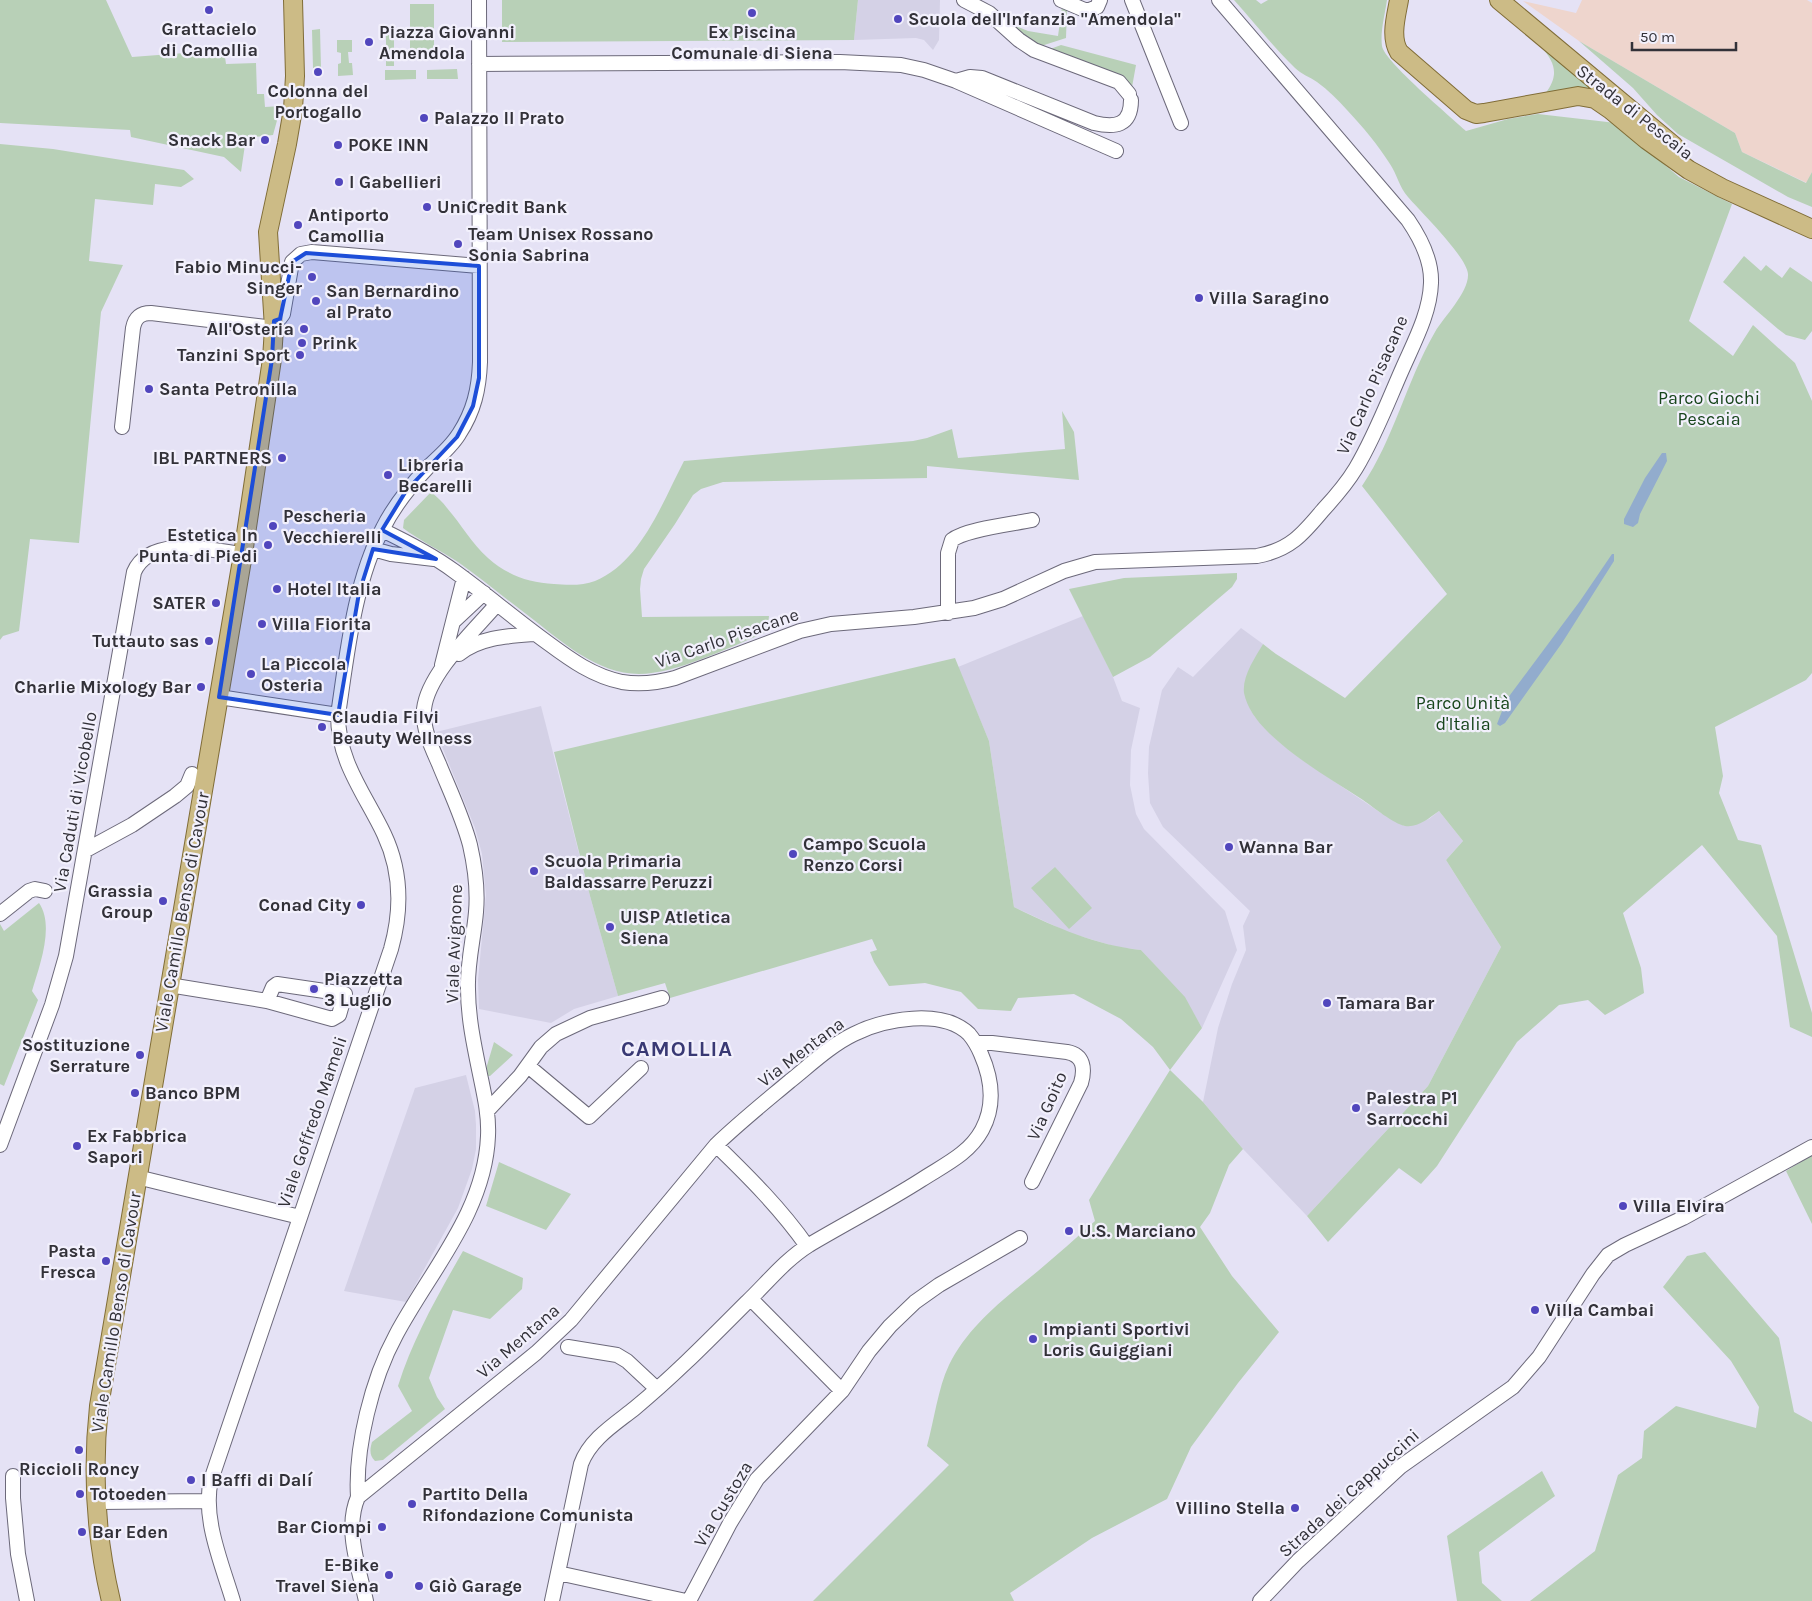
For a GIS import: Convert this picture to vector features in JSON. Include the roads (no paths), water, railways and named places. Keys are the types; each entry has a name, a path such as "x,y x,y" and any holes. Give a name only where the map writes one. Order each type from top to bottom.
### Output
{"main road":[{"name":"Viale Camillo Benso di Cavour","path":"111,1601 102,1547 98,1502 96,1443 99,1406 243,554 273,353 274,325 268,240 269,224 288,144 294,101 293,0"},
{"name":"Strada di Pescaia","path":"1398,0 1394,36 1397,49 1402,56 1466,110 1476,114 1484,114 1578,96 1595,99 1689,170 1722,188 1812,229"},
{"name":"Strada di Pescaia","path":"1498,0 1678,148 1726,177 1812,217"}],"street":[{"path":"479,0 479,64 840,62 913,67 956,81 1116,151"},
{"path":"956,81 970,77 982,78 1094,123 1111,126 1118,125 1125,119 1131,108 1130,97 1119,82 1034,50 989,13 964,0"},
{"path":"1061,0 1088,11 1097,7 1100,0"},
{"path":"1132,0 1181,123"},
{"name":"Via Carlo Pisacane","path":"382,530 422,549 464,578 578,665 623,682 648,684 675,678 782,636 810,628 831,624 914,617 994,602 1059,573 1094,562 1257,556 1285,547 1305,532 1343,487 1356,468 1373,436 1418,332 1427,306 1431,282 1426,253 1414,228 1219,0"},
{"name":"Viale Goffredo Mameli","path":"233,1601 211,1523 208,1501 209,1489 391,949 399,907 399,885 390,849 380,825 347,764 338,733 338,715 359,593 373,548 401,497 457,438 473,406 479,378 479,64"},
{"path":"122,427 133,328 136,320 141,315 151,313 274,325 283,314 292,262 296,257 306,253 479,266"},
{"path":"948,612 949,548 952,540 972,532 1032,520"},
{"name":"Via Carlo Pisacane","path":"373,548 391,554 436,559"},
{"name":"Via Caduti di Vicobello","path":"0,1146 57,991 70,938 130,586 135,569 150,554 162,550 188,549 243,554"},
{"name":"Viale Avignone","path":"441,669 464,578"},
{"path":"453,622 484,594"},
{"name":"Viale Avignone","path":"358,1497 358,1462 375,1384 395,1336 473,1202 484,1170 488,1148 487,1111 474,1042 468,989 476,911 475,869 465,830 425,726 424,708 429,692 441,669 497,604"},
{"name":"Viale Avignone","path":"441,669 462,652 480,642 493,638 535,634"},
{"path":"219,697 338,715"},
{"path":"86,850 132,825 175,796 187,786 192,774"},
{"path":"0,914 30,891 35,889 45,891"},
{"path":"169,985 267,1001 332,1019 339,1015 345,994 277,984 273,987 267,1001"},
{"path":"487,1111 528,1066 536,1052 548,1040 564,1029 590,1018 662,998"},
{"name":"Via Mentana","path":"358,1497 536,1352 571,1320 716,1146 805,1069 840,1042 866,1028 892,1021 922,1018 938,1020 960,1028 976,1043 987,1070 991,1099 990,1111 986,1122 975,1141 964,1153 893,1198 807,1246 787,1262 658,1389 598,1438 587,1450 581,1464 552,1601"},
{"name":"Via Goito","path":"976,1043 992,1043 1075,1053 1081,1060 1083,1073 1078,1089 1032,1182"},
{"path":"528,1066 589,1117 641,1068"},
{"path":"716,1146 770,1200 807,1246"},
{"name":"Strada dei Cappuccini","path":"1260,1601 1298,1561 1400,1467 1513,1387 1540,1357 1593,1274 1608,1255 1617,1248 1691,1214 1812,1147"},
{"path":"137,1177 300,1217"},
{"name":"Via Custoza","path":"688,1601 730,1523 757,1479 842,1391 879,1338 908,1308 939,1285 1020,1238"},
{"path":"751,1298 842,1391"},
{"path":"568,1347 617,1355 627,1361 658,1389"},
{"path":"13,1476 18,1554 27,1601"},
{"path":"358,1497 353,1513 353,1536 366,1601"},
{"path":"98,1502 208,1501"},
{"path":"558,1573 688,1601"}],"water":[{"path":"1662,453 1666,453 1667,461 1640,514 1638,523 1633,527 1624,524 1624,519 1645,478"},
{"path":"1612,554 1614,554 1614,561 1562,643 1505,723 1500,726 1497,724 1510,695 1580,601"}],"place":[{"name":"Grattacielo di Camollia","path":"209,10"},
{"name":"Ex Piscina Comunale di Siena","path":"752,13"},
{"name":"Scuola dell'Infanzia \"Amendola\"","path":"898,19"},
{"name":"Piazza Giovanni Amendola","path":"369,42"},
{"name":"Colonna del Portogallo","path":"318,72"},
{"name":"Palazzo Il Prato","path":"424,118"},
{"name":"Snack Bar","path":"265,140"},
{"name":"POKE INN","path":"338,145"},
{"name":"I Gabellieri","path":"339,182"},
{"name":"UniCredit Bank","path":"427,207"},
{"name":"Antiporto Camollia","path":"298,225"},
{"name":"Team Unisex Rossano Sonia Sabrina","path":"458,244"},
{"name":"Fabio Minucci- Singer","path":"312,277"},
{"name":"Villa Saragino","path":"1199,298"},
{"name":"San Bernardino al Prato","path":"316,301"},
{"name":"All'Osteria","path":"304,329"},
{"name":"Prink","path":"302,343"},
{"name":"Tanzini Sport","path":"300,355"},
{"name":"Santa Petronilla","path":"149,389"},
{"name":"IBL PARTNERS","path":"282,458"},
{"name":"Libreria Becarelli","path":"388,475"},
{"name":"Pescheria Vecchierelli","path":"273,526"},
{"name":"Estetica In Punta di Piedi","path":"268,545"},
{"name":"Hotel Italia","path":"277,589"},
{"name":"SATER","path":"216,603"},
{"name":"Villa Fiorita","path":"262,624"},
{"name":"Tuttauto sas","path":"209,641"},
{"name":"La Piccola Osteria","path":"251,674"},
{"name":"Charlie Mixology Bar","path":"201,687"},
{"name":"Claudia Filvi Beauty Wellness","path":"322,727"},
{"name":"Wanna Bar","path":"1229,847"},
{"name":"Campo Scuola Renzo Corsi","path":"793,854"},
{"name":"Scuola Primaria Baldassarre Peruzzi","path":"534,871"},
{"name":"Grassia Group","path":"163,901"},
{"name":"Conad City","path":"361,905"},
{"name":"UISP Atletica Siena","path":"610,927"},
{"name":"Piazzetta 3 Luglio","path":"314,989"},
{"name":"Tamara Bar","path":"1327,1003"},
{"name":"Sostituzione Serrature","path":"140,1055"},
{"name":"Banco BPM","path":"135,1093"},
{"name":"Palestra P1 Sarrocchi","path":"1356,1108"},
{"name":"Ex Fabbrica Sapori","path":"77,1146"},
{"name":"Villa Elvira","path":"1623,1206"},
{"name":"U.S. Marciano","path":"1069,1231"},
{"name":"Pasta Fresca","path":"106,1261"},
{"name":"Villa Cambai","path":"1535,1310"},
{"name":"Impianti Sportivi Loris Guiggiani","path":"1033,1339"},
{"name":"Riccioli Roncy","path":"79,1450"},
{"name":"I Baffi di Dalí","path":"191,1480"},
{"name":"Totoeden","path":"80,1494"},
{"name":"Partito Della Rifondazione Comunista","path":"412,1504"},
{"name":"Villino Stella","path":"1295,1508"},
{"name":"Bar Ciompi","path":"382,1527"},
{"name":"Bar Eden","path":"82,1532"},
{"name":"E-Bike Travel Siena","path":"389,1575"},
{"name":"Giò Garage","path":"419,1586"}],"district":[{"name":"CAMOLLIA","path":"677,1049"}],"park label":[{"name":"Parco Giochi Pescaia","path":"1709,408"},
{"name":"Parco Unità d'Italia","path":"1463,713"}]}
